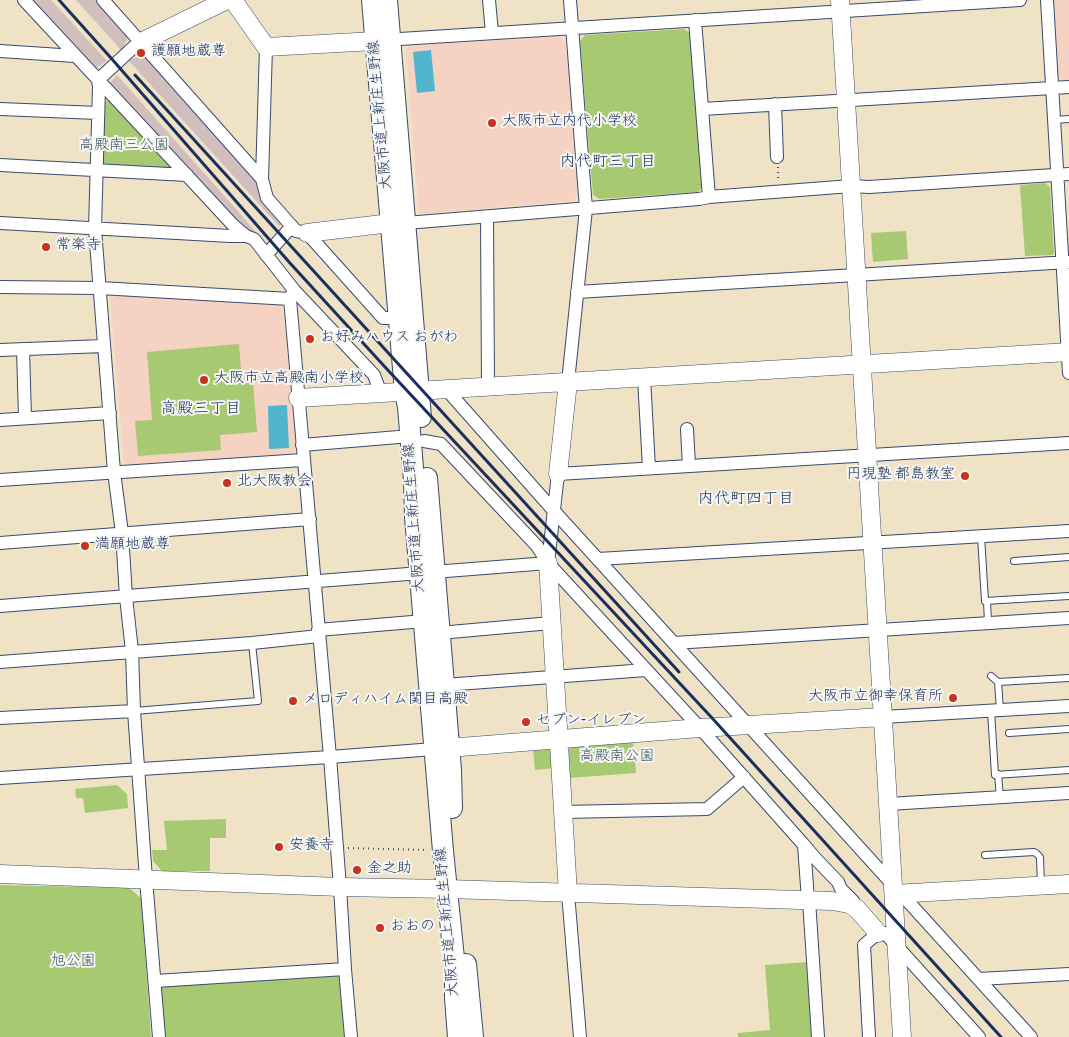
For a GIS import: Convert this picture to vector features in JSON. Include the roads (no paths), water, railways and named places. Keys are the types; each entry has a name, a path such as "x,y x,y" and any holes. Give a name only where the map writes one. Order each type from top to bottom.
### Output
{"main road":[{"name":"大阪市道上新庄生野線","path":"372,0 383,40"},
{"name":"大阪市道上新庄生野線","path":"387,0 383,40 427,573 442,748 451,770 455,998 458,1037"},
{"name":"大阪市道上新庄生野線","path":"398,223 399,318 412,392"},
{"name":"大阪市道上新庄生野線","path":"432,627 444,685 442,748 443,851 453,889 473,1037"}],"street":[{"path":"24,0 233,225 246,236 254,239 292,295 374,375 381,394"},
{"path":"103,0 262,179"},
{"path":"98,80 137,44 227,0"},
{"path":"233,0 266,48 262,179 267,198 383,318 399,318"},
{"path":"489,0 492,32"},
{"path":"570,0 586,209 548,563 568,893 580,1037"},
{"path":"266,48 695,20 840,6 1020,0"},
{"path":"1046,0 1054,120 1063,175 1069,374"},
{"path":"840,6 888,804 896,891 902,1037"},
{"path":"695,20 709,197"},
{"path":"0,52 75,56"},
{"path":"98,80 94,229 114,472 122,533 132,651 138,769 159,1037"},
{"path":"702,109 1069,87"},
{"path":"775,104 777,158"},
{"path":"0,108 98,113"},
{"path":"0,165 187,175"},
{"path":"266,255 300,230 488,217 851,186 1063,175"},
{"path":"488,217 488,387"},
{"path":"0,224 246,236"},
{"path":"577,292 1066,262"},
{"path":"0,287 100,288 292,295"},
{"path":"292,295 298,398 330,757 351,1037"},
{"path":"0,350 104,346"},
{"path":"23,349 25,418"},
{"path":"298,398 1068,352"},
{"path":"644,378 649,468"},
{"path":"447,390 896,891 1031,1037"},
{"path":"0,420 110,413"},
{"path":"686,429 689,466"},
{"path":"302,445 417,439 441,444 537,546 548,563 838,882 841,889 878,933"},
{"path":"558,474 1069,443"},
{"path":"0,480 304,460"},
{"path":"0,543 310,519"},
{"path":"598,559 1069,531"},
{"path":"0,606 548,563"},
{"path":"674,642 1069,618"},
{"path":"0,662 252,643 318,633 552,623"},
{"path":"444,685 646,670"},
{"path":"0,778 330,757 700,728 1069,706"},
{"path":"0,718 134,711"},
{"path":"563,812 707,809 744,777"},
{"path":"888,804 1069,793"},
{"path":"804,844 818,1037"},
{"path":"0,874 340,887 808,900 839,902 849,904 857,909"},
{"path":"896,891 1069,884"},
{"path":"869,1037 864,945 878,933 885,933 979,1037"},
{"path":"154,981 345,969"},
{"path":"979,979 1069,974"}],"lane":[{"path":"1054,120 1069,119"},
{"path":"981,536 988,623"},
{"path":"1014,560 1069,557"},
{"path":"987,601 1069,596"},
{"path":"134,711 258,701 252,643"},
{"path":"991,676 998,682 1069,678"},
{"path":"998,682 995,775 1069,770"},
{"path":"1008,733 1069,729"},
{"path":"998,774 1000,798"},
{"path":"985,855 1036,853 1040,857 1041,885"}],"water":[{"path":"431,50 435,91 417,93 413,52"},
{"path":"287,405 289,448 269,449 268,406"}],"railway":[{"path":"59,0 289,262 713,719 1001,1037"},
{"path":"135,75 679,672"}],"place":[{"name":"護願地蔵尊","path":"141,53"},
{"name":"大阪市立内代小学校","path":"492,123"},
{"name":"常楽寺","path":"46,247"},
{"name":"お好みハウス おがわ","path":"310,339"},
{"name":"大阪市立高殿南小学校","path":"204,380"},
{"name":"円現塾 都島教室","path":"965,476"},
{"name":"北大阪教会","path":"227,483"},
{"name":"満願地蔵尊","path":"85,546"},
{"name":"大阪市立御幸保育所","path":"953,698"},
{"name":"メロディハイム関目高殿","path":"293,701"},
{"name":"セブン-イレブン","path":"526,722"},
{"name":"安養寺","path":"279,847"},
{"name":"金之助","path":"357,870"},
{"name":"おおの","path":"380,928"}],"district":[{"name":"内代町三丁目","path":"608,164"},
{"name":"高殿三丁目","path":"201,411"},
{"name":"内代町四丁目","path":"746,501"}],"park label":[{"name":"高殿南三公園","path":"124,147"},
{"name":"高殿南公園","path":"617,758"},
{"name":"旭公園","path":"73,963"}]}
